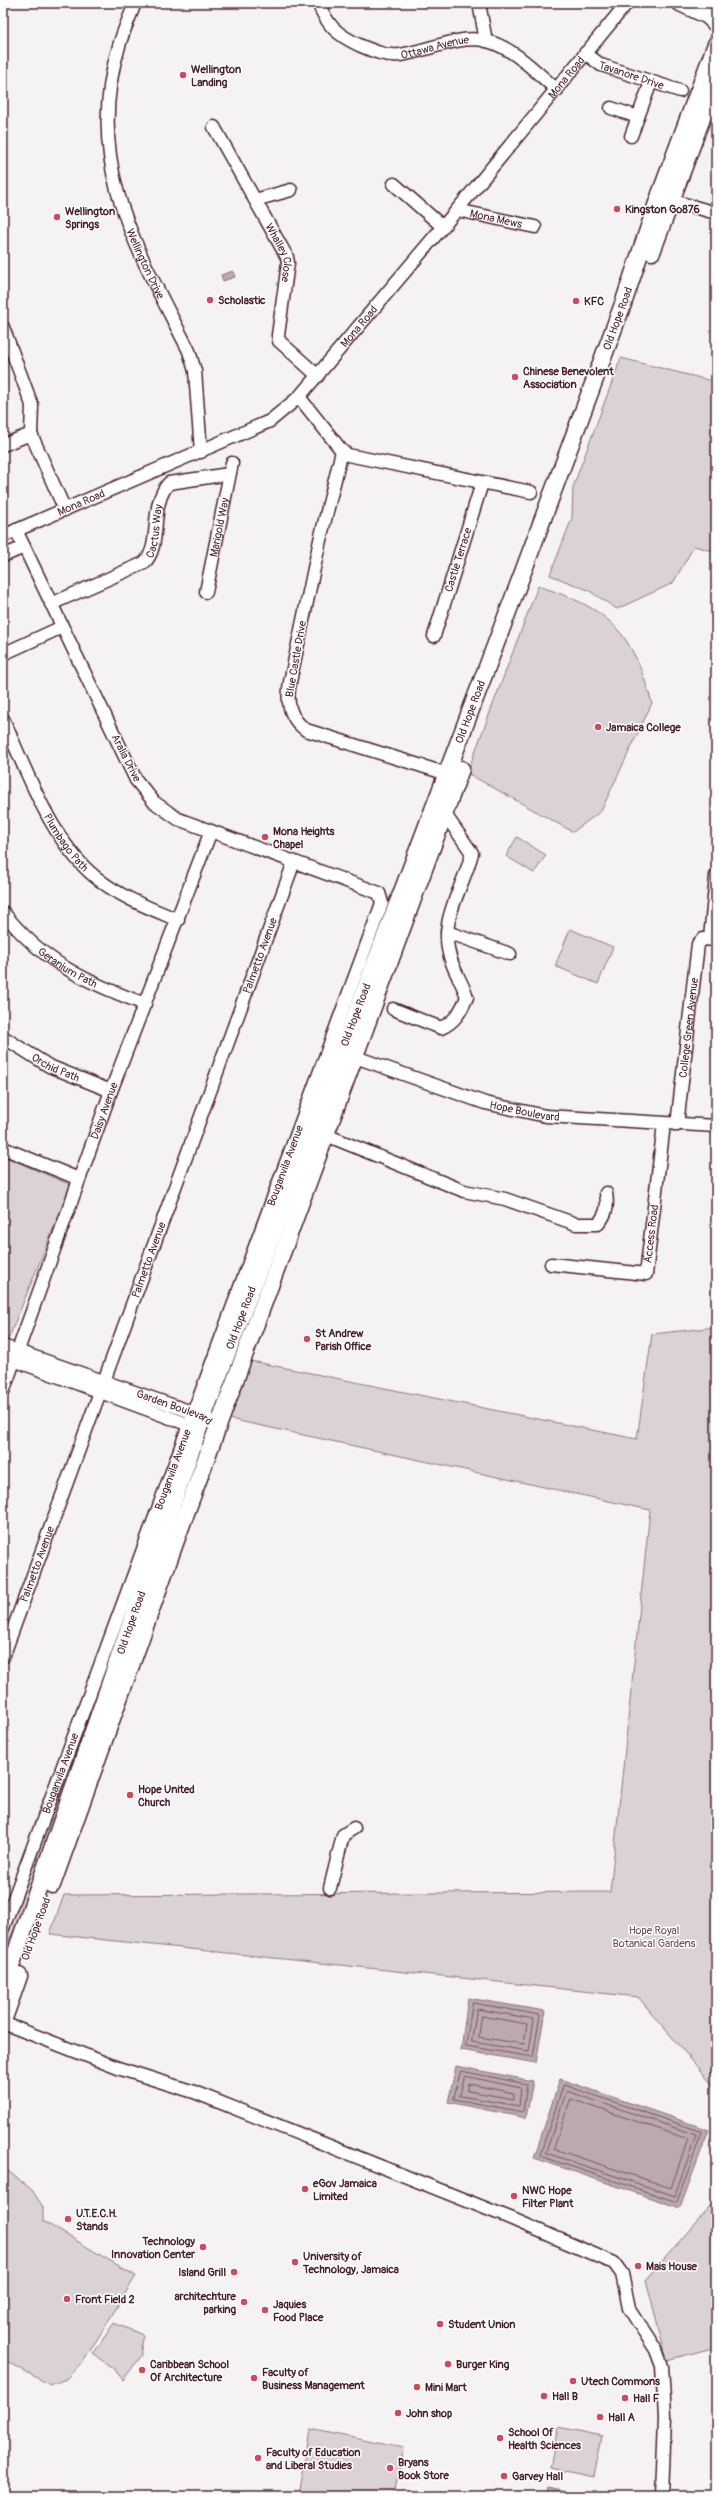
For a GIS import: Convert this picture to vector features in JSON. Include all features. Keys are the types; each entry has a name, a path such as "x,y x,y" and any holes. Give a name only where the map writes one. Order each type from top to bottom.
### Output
{"main road":[{"path":"680,3 713,18"},
{"name":"Old Hope Road","path":"665,199 716,44"},
{"name":"Old Hope Road","path":"3,2022 178,1532 326,1135 348,1054 452,776 621,311 665,199 716,81"},
{"name":"Old Hope Road","path":"3,1989 196,1420 348,1054 444,813 452,776"}],"street":[{"name":"Wellington Drive","path":"135,3 118,46 112,75 107,130 111,166 117,197 132,237 189,351 195,371 201,452"},
{"name":"Ottawa Avenue","path":"318,3 329,26 341,35 371,50 399,55 464,40 486,41 518,57 556,90"},
{"path":"480,3 486,41"},
{"name":"Mona Road","path":"3,536 270,421 299,396 318,376 627,4"},
{"name":"Tavanore Drive","path":"585,53 601,65 680,91"},
{"path":"631,136 651,82"},
{"path":"611,108 638,116"},
{"name":"Whalley Close","path":"214,127 288,263 278,336 279,341 318,376"},
{"path":"394,184 443,226"},
{"path":"255,200 291,190"},
{"path":"665,199 716,213"},
{"name":"Mona Mews","path":"457,210 535,227"},
{"path":"3,327 32,404 31,434 65,510"},
{"path":"299,396 342,451 356,457 531,492"},
{"path":"3,444 31,434"},
{"name":"Blue Castle Drive","path":"342,451 320,540 287,693 290,712 299,725 306,730 452,776"},
{"name":"Marigold Way","path":"206,592 230,468"},
{"name":"Cactus Way","path":"51,604 144,563 149,558 152,550 155,514 165,488 169,483 230,468"},
{"name":"Castle Terrace","path":"434,636 482,483"},
{"name":"Aralia Drive","path":"16,530 136,780 154,802 178,818 378,892 382,897"},
{"path":"3,556 24,547"},
{"path":"3,654 62,627"},
{"name":"Plumbago Path","path":"3,719 40,801 67,846 83,865 100,881 124,897 178,920"},
{"path":"393,1009 441,1028 451,1023 463,1008 467,997 451,960 447,932 448,916 472,854 444,813"},
{"name":"Daisy Avenue","path":"3,1392 11,1356 211,831"},
{"name":"Palmetto Avenue","path":"3,1657 294,862"},
{"name":"College Green Avenue","path":"677,1125 698,944 703,939 713,939 716,876"},
{"name":"Bouganvila Avenue","path":"3,1928 196,1420 382,903 382,897"},
{"name":"Geranium Path","path":"3,912 44,955 65,969 97,986 146,1004"},
{"path":"447,932 510,954"},
{"name":"Orchid Path","path":"3,1037 49,1066 111,1091"},
{"name":"Hope Boulevard","path":"348,1054 485,1103 546,1116 677,1125 716,1126"},
{"name":"Access Road","path":"551,1264 646,1274 664,1124"},
{"path":"326,1135 464,1191 504,1199 576,1224 598,1224 604,1217 608,1203 606,1193"},
{"path":"3,1148 79,1179"},
{"name":"Garden Boulevard","path":"3,1346 11,1356 218,1428"},
{"path":"330,1888 343,1835 354,1828"},
{"path":"3,2022 118,2068 194,2092 510,2218 614,2263 622,2274 629,2308 656,2350 662,2366 665,2417 662,2496"}],"green space":[{"path":"621,358 716,382 716,552 694,546 673,583 617,609 588,590 550,575 572,518 573,487"},
{"path":"538,586 583,604 600,614 614,626 626,640 635,657 652,703 601,811 573,832 467,773"},
{"path":"517,837 546,855 534,873 506,856"},
{"path":"570,929 613,947 598,984 555,966"},
{"path":"3,1156 71,1185 8,1340 3,1339"},
{"name":"Hope Royal Botanical Gardens","path":"716,1327 716,2089 638,1997 50,1934 64,1895 610,1892 650,1510 225,1418 246,1360 637,1439 652,1334"},
{"path":"189,1433 19,1920 3,1952 3,1942"},
{"name":"Front Field 2","path":"3,2167 32,2190 43,2207 43,2221 136,2276 85,2359 66,2379 50,2385 3,2359"},
{"path":"716,2199 716,2347 667,2360 646,2280"},
{"path":"114,2323 143,2335 141,2344 142,2355 123,2380 114,2369 93,2354"},
{"path":"558,2427 602,2436 594,2477 550,2468"},
{"path":"310,2429 403,2448 394,2496 299,2496"}],"water":[{"path":"233,271 235,277 223,281 221,275"},
{"path":"468,1998 545,2011 536,2063 461,2050"},
{"path":"456,2066 533,2081 526,2118 448,2102"},
{"path":"560,2079 709,2130 680,2208 534,2158"},
{"path":"548,2487 579,2493 579,2496 546,2496"}],"place":[{"name":"Wellington Landing","path":"183,75"},
{"name":"Kingston Go876","path":"617,209"},
{"name":"Wellington Springs","path":"57,217"},
{"name":"Scholastic","path":"210,300"},
{"name":"KFC","path":"576,301"},
{"name":"Chinese Benevolent Association","path":"515,377"},
{"name":"Jamaica College","path":"598,727"},
{"name":"Mona Heights Chapel","path":"265,837"},
{"name":"St Andrew Parish Office","path":"307,1339"},
{"name":"Hope United Church","path":"130,1795"},
{"name":"eGov Jamaica Limited","path":"305,2189"},
{"name":"NWC Hope Filter Plant","path":"514,2196"},
{"name":"U.T.E.C.H. Stands","path":"68,2219"},
{"name":"Technology Innovation Center","path":"203,2247"},
{"name":"University of Technology, Jamaica","path":"295,2262"},
{"name":"Mais House","path":"638,2266"},
{"name":"Island Grill","path":"234,2272"},
{"name":"Front Field 2","path":"67,2299"},
{"name":"architechture parking","path":"244,2302"},
{"name":"Jaquies Food Place","path":"265,2310"},
{"name":"Student Union","path":"440,2324"},
{"name":"Burger King","path":"448,2364"},
{"name":"Caribbean School Of Architecture","path":"142,2370"},
{"name":"Faculty of Business Management","path":"254,2378"},
{"name":"Utech Commons","path":"573,2381"},
{"name":"Mini Mart","path":"417,2387"},
{"name":"Hall B","path":"544,2396"},
{"name":"Hall F","path":"625,2398"},
{"name":"John shop","path":"398,2413"},
{"name":"Hall A","path":"600,2417"},
{"name":"School Of Health Sciences","path":"500,2438"},
{"name":"Faculty of Education and Liberal Studies","path":"258,2458"},
{"name":"Bryans Book Store","path":"390,2468"},
{"name":"Garvey Hall","path":"504,2476"}]}
